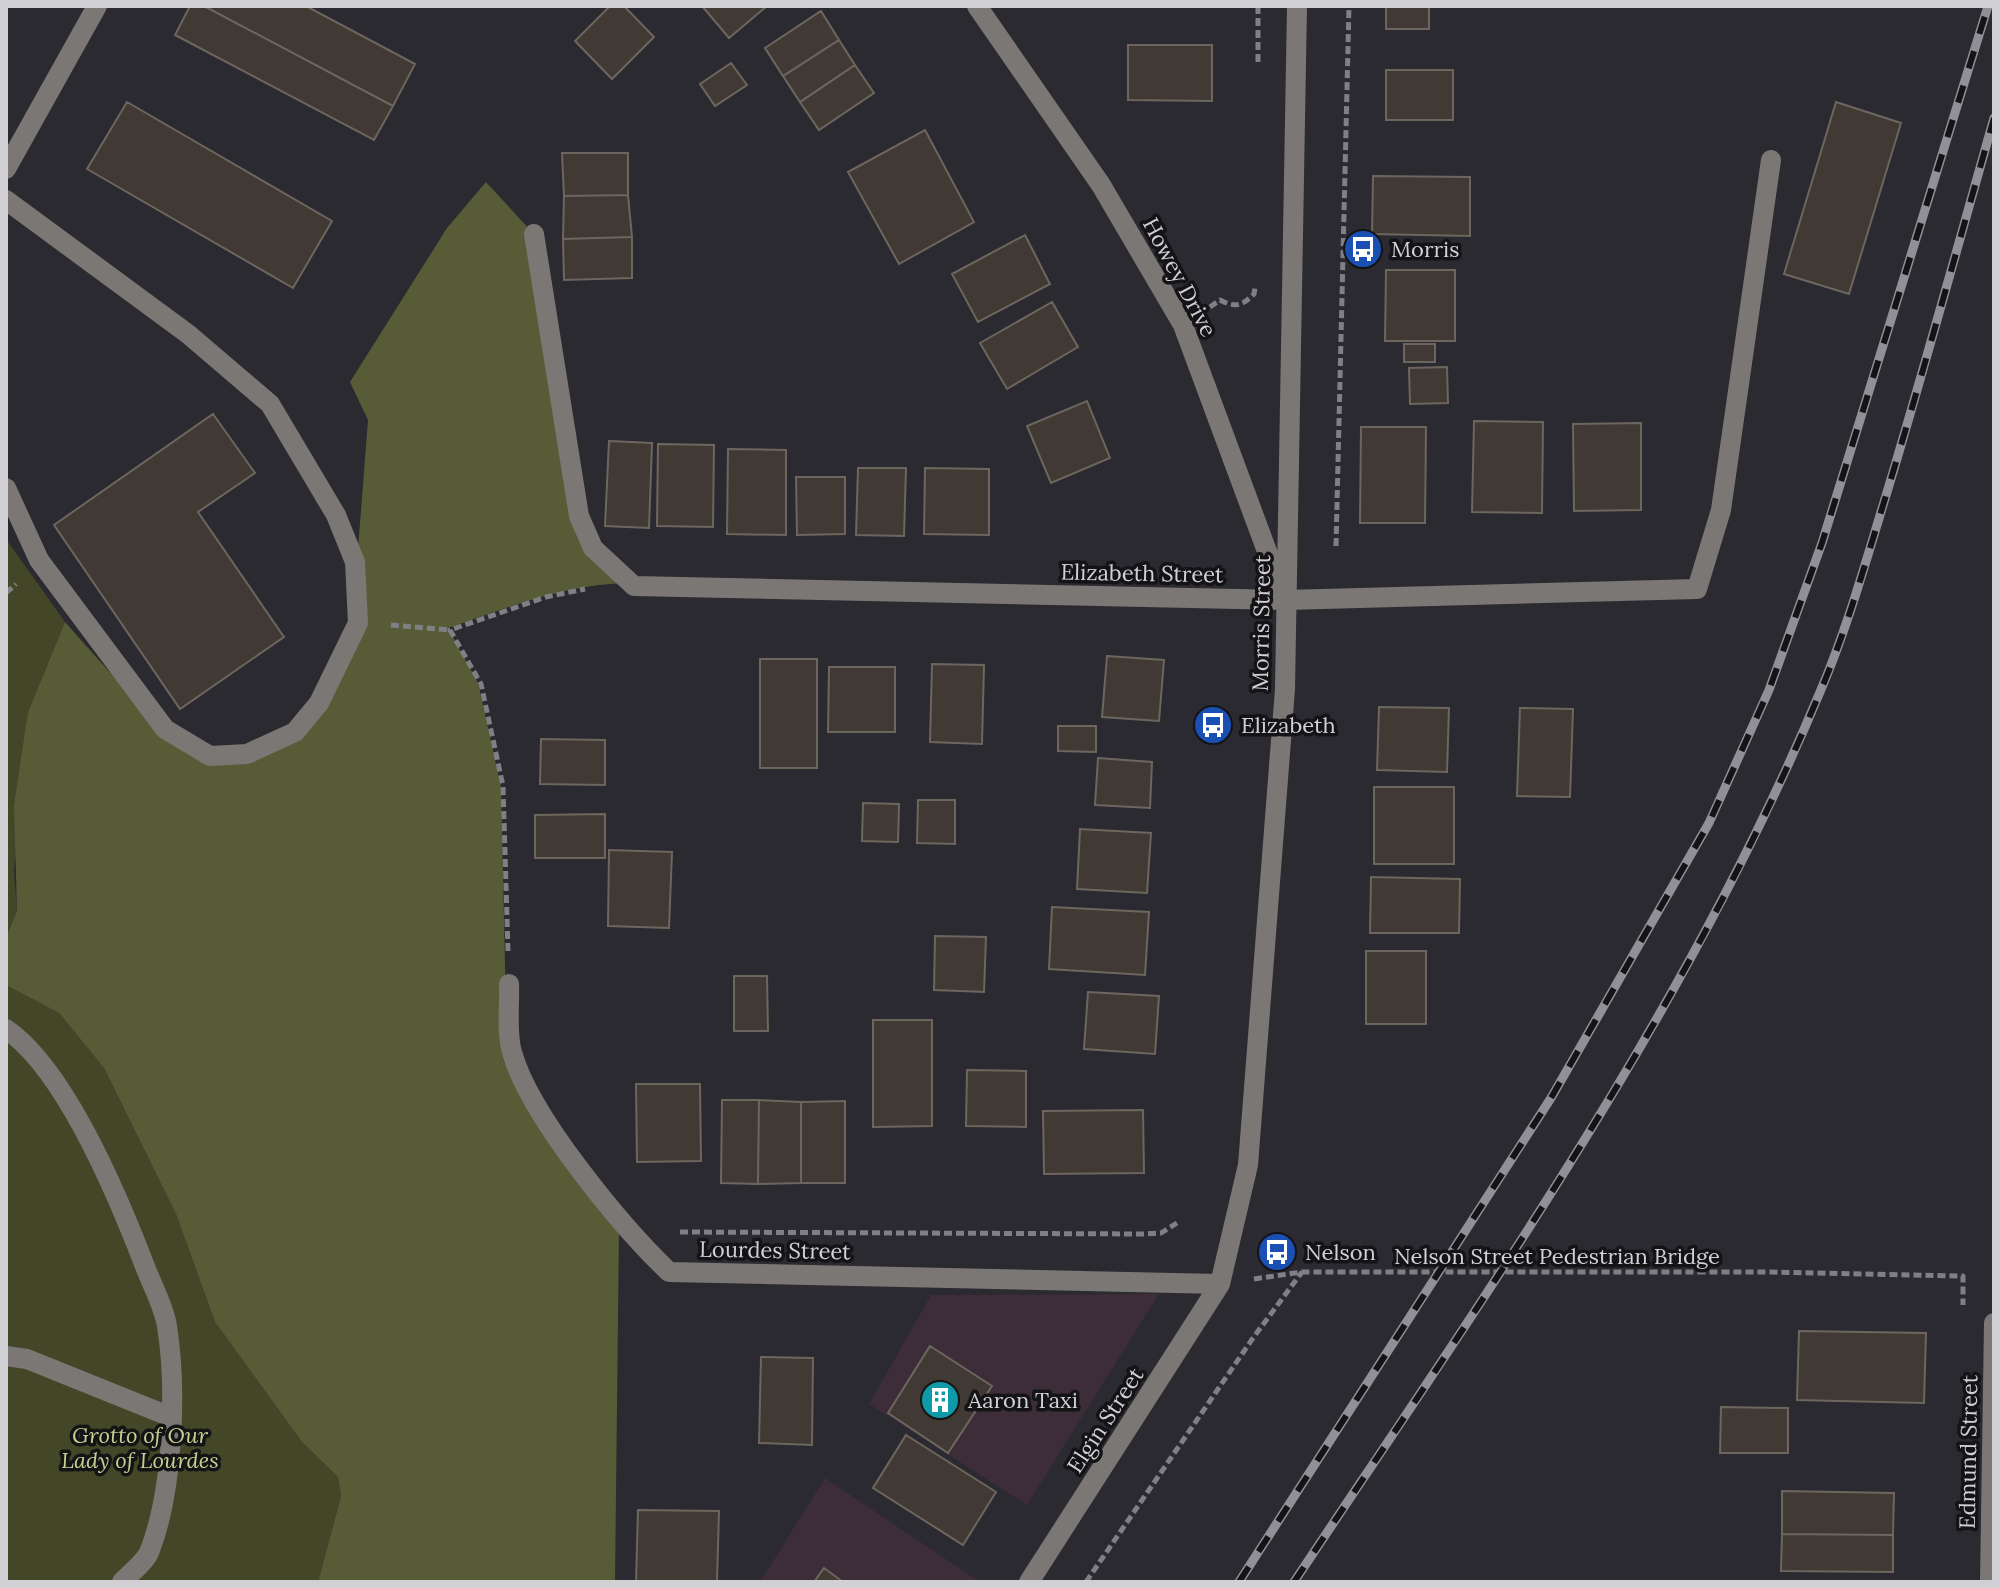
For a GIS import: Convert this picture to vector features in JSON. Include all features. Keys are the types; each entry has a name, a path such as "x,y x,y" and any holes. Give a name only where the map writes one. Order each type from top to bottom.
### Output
{"street":[{"path":"6,169 97,6"},
{"name":"Howey Drive","path":"977,6 1101,185 1183,325 1285,600"},
{"name":"Morris Street","path":"1220,1284 1248,1165 1285,689 1297,6"},
{"name":"Elizabeth Street","path":"634,586 1285,600 1697,589 1721,510 1771,160"},
{"path":"6,200 188,334 270,404 336,515 355,562 358,623 319,703 295,732 247,754 210,756 165,729 39,560 6,488"},
{"path":"534,234 579,516 593,548 634,586"},
{"name":"Lourdes Street","path":"509,984 511,1051 541,1114 632,1237 669,1272 1220,1284"},
{"path":"6,1029 19,1038 70,1106 120,1202 167,1323 171,1417 167,1476 149,1553 122,1582"},
{"name":"Elgin Street","path":"1029,1582 1220,1284"},
{"name":"Edmund Street","path":"1990,1582 1994,1323"},
{"path":"6,1356 27,1359 171,1417"}],"path":[{"path":"1258,6 1258,68"},
{"path":"1336,546 1349,6"},
{"path":"1183,325 1220,300 1232,306 1244,304 1254,294 1255,282"},
{"path":"358,623 450,630 546,597 601,585 634,586"},
{"path":"450,630 481,684 503,786 509,984"},
{"path":"673,1229 684,1233 1142,1234 1161,1233 1177,1223"},
{"path":"1086,1582 1253,1338 1302,1272"},
{"name":"Nelson Street Pedestrian Bridge","path":"1220,1284 1302,1272 1770,1272 1963,1276 1963,1305"}],"shaded area":[{"path":"1159,1294 1027,1505 869,1404 931,1295"},
{"path":"825,1478 977,1580 976,1582 760,1582"}],"green space":[{"path":"486,182 532,232 577,517 628,583 559,592 448,628 478,683 501,787 507,1052 619,1227 615,1582 318,1582 341,1496 338,1477 302,1442 215,1322 176,1214 104,1068 59,1013 6,985 6,937 17,911 14,806 28,712 65,622 162,731 209,759 298,735 360,629 357,562 368,420 350,382 447,228"},
{"path":"6,539 65,622 28,712 14,870 17,911 6,937"},
{"name":"Grotto of Our Lady of Lourdes","path":"6,985 59,1013 104,1068 176,1214 215,1322 302,1442 338,1477 341,1496 318,1582 6,1582"}],"building":[{"path":"190,6 204,6 393,106 374,140 175,35"},
{"path":"204,6 306,6 415,64 393,106"},
{"path":"610,6 624,6 654,37 612,79 575,41"},
{"path":"702,6 767,6 729,38"},
{"path":"1386,6 1429,6 1429,29 1386,29"},
{"path":"821,11 839,40 783,76 765,48"},
{"path":"839,40 855,65 800,102 783,76"},
{"path":"1128,45 1212,45 1212,101 1128,100"},
{"path":"731,63 747,85 715,106 700,84"},
{"path":"855,65 874,93 819,130 800,102"},
{"path":"1386,70 1453,70 1453,120 1386,120"},
{"path":"127,102 332,221 293,288 87,169"},
{"path":"1836,102 1901,123 1849,294 1784,274"},
{"path":"925,130 974,222 899,264 848,172"},
{"path":"562,153 628,153 628,195 564,196"},
{"path":"1373,176 1470,177 1470,236 1372,234"},
{"path":"628,195 632,237 563,239 564,196"},
{"path":"1025,235 1050,284 978,322 952,274"},
{"path":"632,237 632,278 564,280 563,239"},
{"path":"1386,270 1455,270 1455,341 1385,341"},
{"path":"1052,302 1078,347 1007,389 980,343"},
{"path":"1404,344 1435,344 1435,362 1404,362"},
{"path":"1447,367 1448,403 1410,404 1409,368"},
{"path":"1087,401 1110,458 1051,483 1027,426"},
{"path":"213,414 255,473 198,512 284,637 180,709 54,525"},
{"path":"1474,421 1543,422 1542,513 1472,512"},
{"path":"1641,423 1641,510 1574,511 1573,424"},
{"path":"1361,427 1426,427 1425,523 1360,523"},
{"path":"609,441 652,443 649,528 605,526"},
{"path":"658,444 714,445 713,527 657,526"},
{"path":"728,449 786,450 786,535 727,534"},
{"path":"858,468 906,468 904,536 856,535"},
{"path":"925,468 989,469 989,535 924,534"},
{"path":"796,477 845,477 845,534 797,535"},
{"path":"1107,656 1164,660 1159,721 1102,717"},
{"path":"760,659 817,659 817,768 760,768"},
{"path":"932,664 984,665 982,744 930,742"},
{"path":"829,667 895,667 895,732 828,732"},
{"path":"1379,707 1449,708 1447,772 1377,770"},
{"path":"1520,708 1573,709 1570,797 1517,796"},
{"path":"1058,726 1096,726 1096,752 1058,751"},
{"path":"541,739 605,740 605,785 540,784"},
{"path":"1098,758 1152,762 1150,808 1095,805"},
{"path":"1374,787 1454,787 1454,864 1374,864"},
{"path":"918,800 955,800 955,844 917,843"},
{"path":"863,803 899,804 898,842 862,841"},
{"path":"605,814 605,858 535,858 535,815"},
{"path":"1080,829 1151,833 1147,893 1077,889"},
{"path":"609,850 672,852 669,928 608,926"},
{"path":"1371,877 1460,879 1459,933 1370,933"},
{"path":"1052,907 1149,912 1145,975 1049,969"},
{"path":"935,936 986,937 984,992 934,990"},
{"path":"1366,951 1426,951 1426,1024 1366,1024"},
{"path":"734,976 767,976 768,1031 734,1031"},
{"path":"1088,992 1159,996 1155,1054 1084,1049"},
{"path":"873,1020 932,1020 932,1126 873,1127"},
{"path":"967,1070 1026,1071 1026,1127 966,1126"},
{"path":"636,1084 700,1084 701,1161 637,1162"},
{"path":"722,1100 759,1100 758,1184 721,1183"},
{"path":"759,1100 801,1102 801,1183 758,1184"},
{"path":"845,1101 845,1183 801,1183 801,1102"},
{"path":"1143,1110 1144,1173 1044,1174 1043,1111"},
{"path":"1799,1331 1926,1333 1924,1403 1797,1400"},
{"name":"Aaron Taxi","path":"930,1346 992,1386 948,1453 888,1413"},
{"path":"761,1357 813,1358 812,1445 759,1443"},
{"path":"1721,1407 1788,1408 1788,1453 1720,1453"},
{"path":"906,1435 996,1492 963,1545 873,1488"},
{"path":"1782,1491 1894,1493 1893,1535 1782,1534"},
{"path":"638,1510 719,1511 717,1582 636,1582"},
{"path":"1782,1534 1893,1535 1893,1572 1781,1571"},
{"path":"824,1568 843,1582 814,1582"}],"railway":[{"path":"1239,1582 1551,1098 1709,823 1769,690 1822,543 1988,6"},
{"path":"1294,1582 1579,1149 1709,925 1767,810 1820,692 1848,617 1915,397 1994,118"}],"place":[{"name":"Morris","path":"1363,249"},
{"name":"Elizabeth","path":"1213,725"},
{"name":"Nelson","path":"1277,1252"},
{"name":"Aaron Taxi","path":"940,1400"}]}
